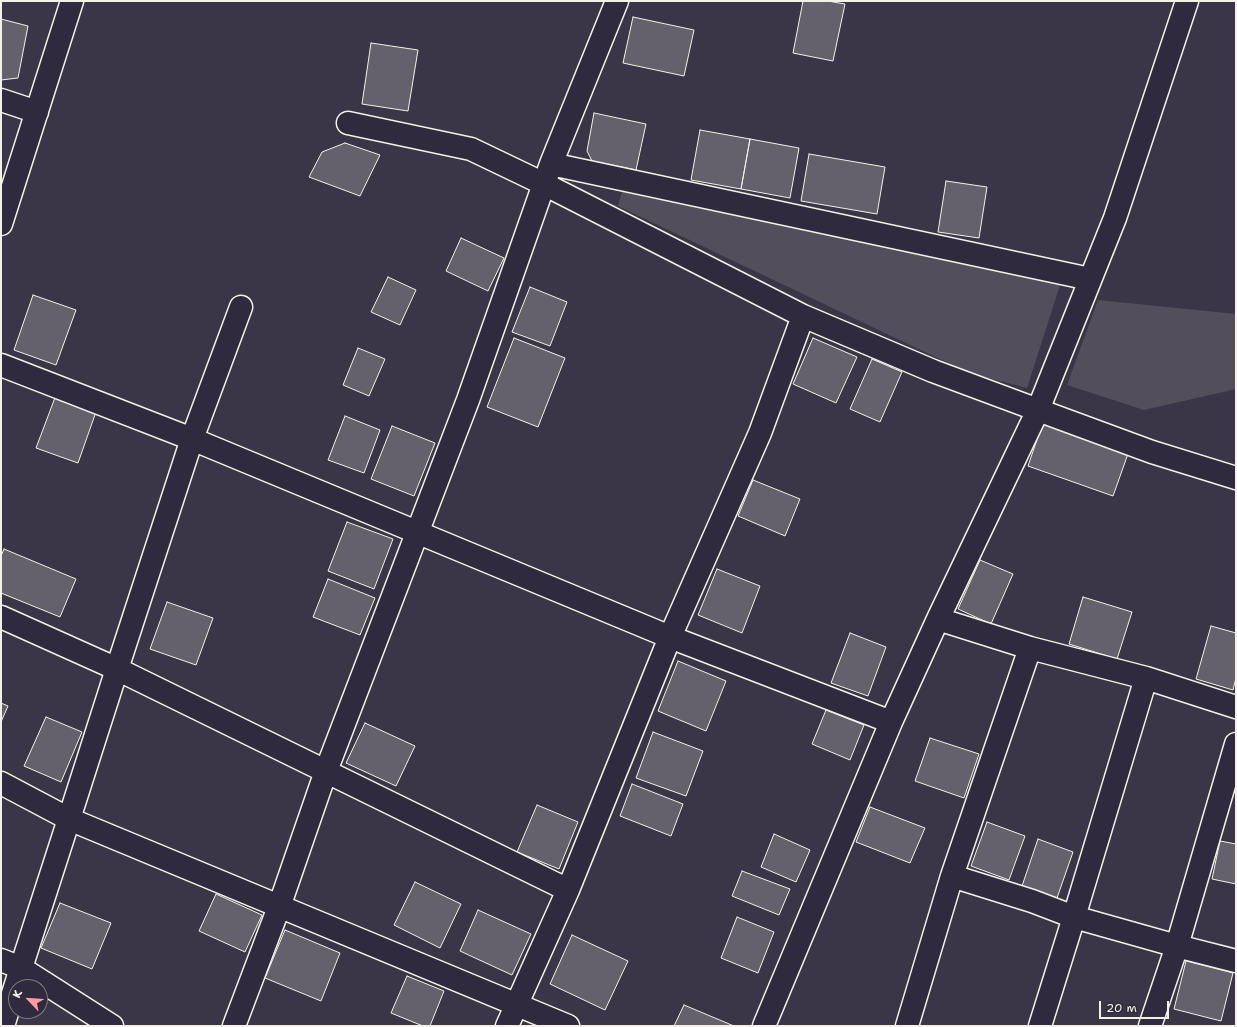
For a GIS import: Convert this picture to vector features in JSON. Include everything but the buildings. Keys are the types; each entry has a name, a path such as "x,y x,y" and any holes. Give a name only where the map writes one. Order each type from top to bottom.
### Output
{"street":[{"path":"1,224 72,1"},
{"path":"234,1026 326,771 468,400 548,174 617,1"},
{"path":"764,1026 891,722 938,619 1038,410 1115,218 1187,1"},
{"path":"1,100 37,112"},
{"path":"348,123 471,149 548,174 1090,279"},
{"path":"548,174 803,316 933,371 1152,452 1236,478"},
{"path":"3,1026 11,964 69,819 116,669 192,439 242,306"},
{"path":"507,1026 568,890 670,637 760,433 803,316"},
{"path":"1,365 192,439 670,637 891,722"},
{"path":"1,617 116,669 568,890"},
{"path":"938,619 1030,648 1146,678 1236,707"},
{"path":"907,1026 952,876 1030,648"},
{"path":"1040,1026 1146,678"},
{"path":"1150,1026 1177,946 1236,744"},
{"path":"1,783 69,819 278,907 568,1026"},
{"path":"952,876 1032,901 1074,917 1236,961"},
{"path":"11,964 112,1026"}],"shaded area":[{"path":"622,192 1061,282 1027,388 969,373 618,206"},
{"path":"1098,300 1236,314 1236,389 1144,410 1067,385"}]}
